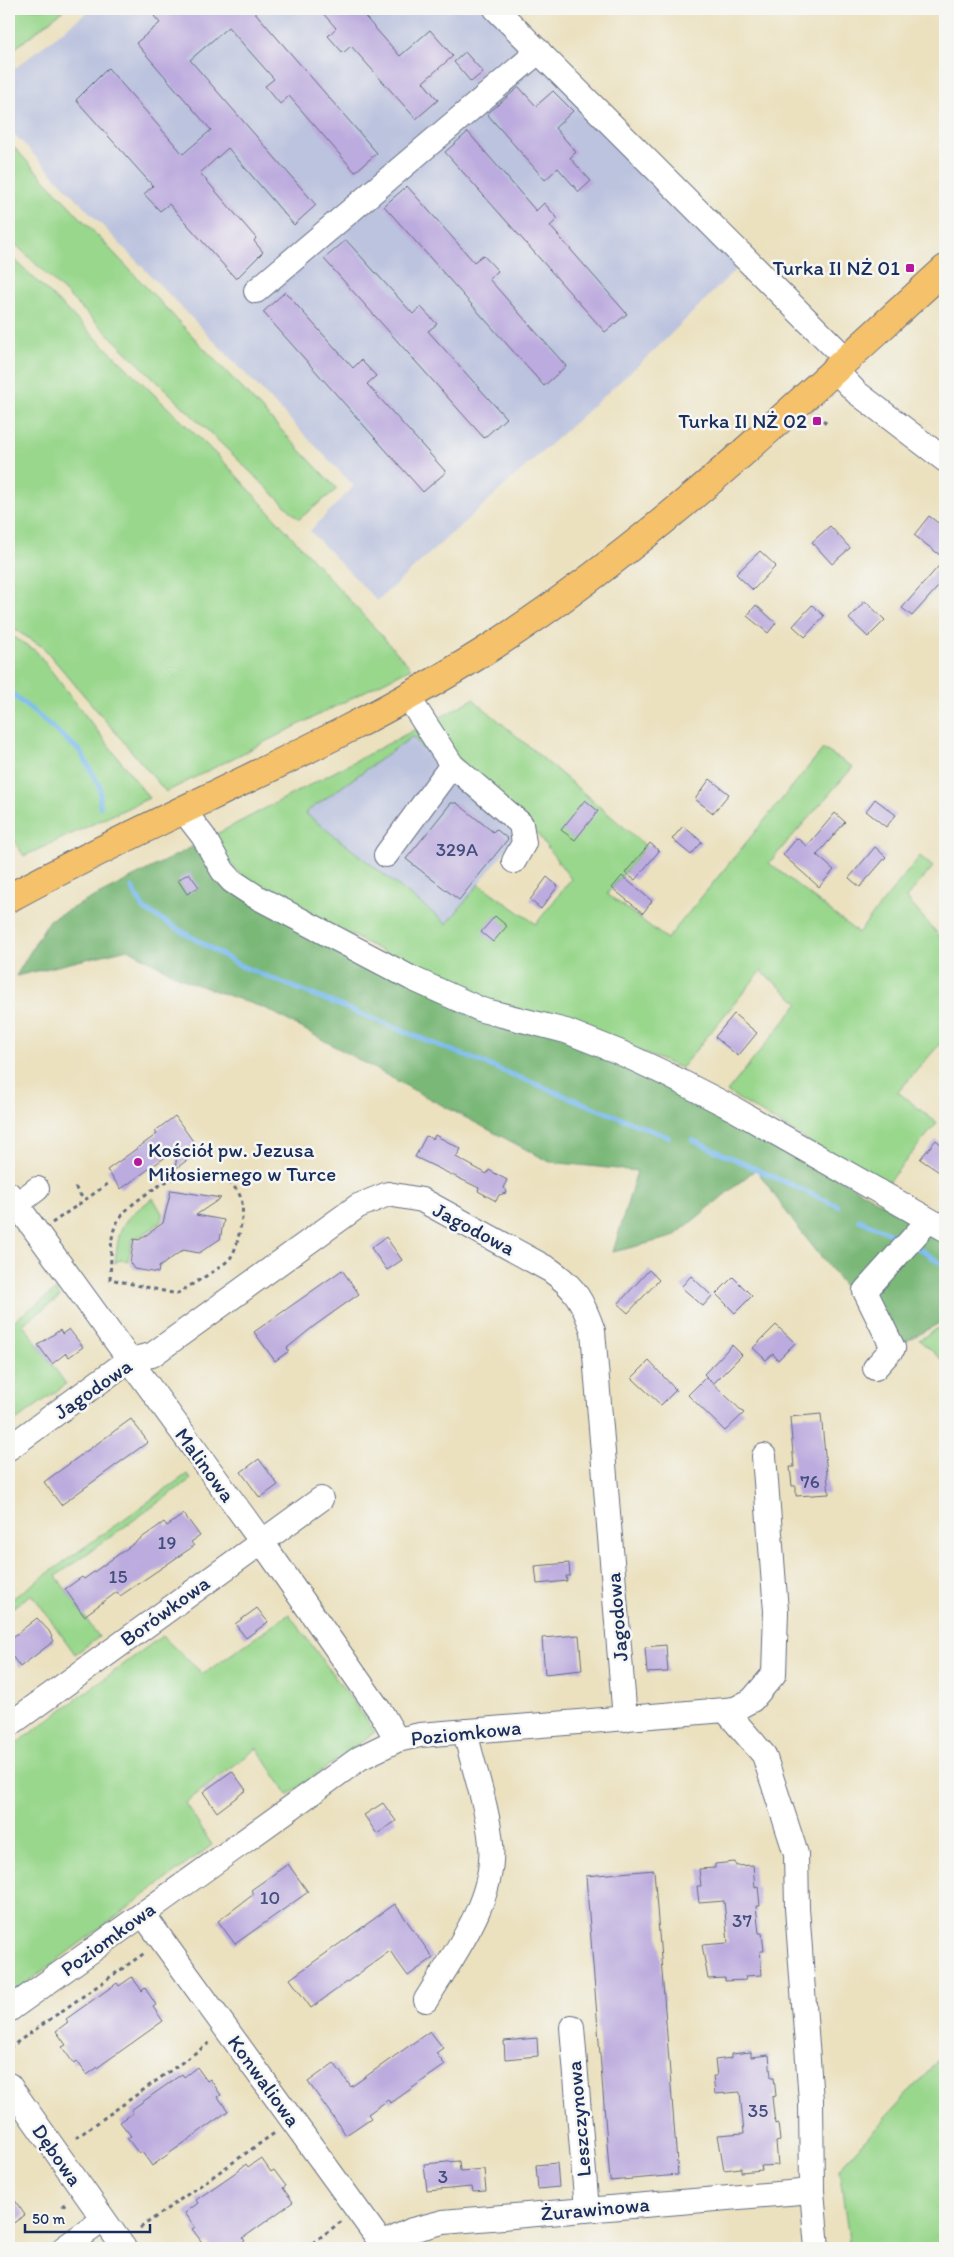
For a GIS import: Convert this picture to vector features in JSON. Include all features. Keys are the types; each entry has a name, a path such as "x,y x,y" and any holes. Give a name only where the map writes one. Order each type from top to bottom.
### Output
{"main road":[{"path":"9,898 183,810 312,748 408,697 488,649 613,561 692,497 945,269"}],"street":[{"path":"496,9 539,51 840,364 856,392 945,460"},
{"path":"256,291 539,51"},
{"path":"408,697 452,765 521,824 524,843 514,861"},
{"path":"386,855 452,765"},
{"path":"183,810 203,836 223,871 232,881 255,896 411,978 482,1010 566,1031 619,1052 662,1072 734,1109 937,1225 865,1290 893,1348 875,1368"},
{"path":"13,1199 37,1189"},
{"name":"Jagodowa","path":"9,1448 129,1360 152,1355 358,1206 388,1194 422,1200 550,1270 568,1282 580,1297 593,1331 625,1720"},
{"name":"Malinowa","path":"13,1199 262,1542 382,1714 397,1740"},
{"name":"Poziomkowa","path":"9,2010 150,1924 360,1758 397,1740 420,1735 625,1720 735,1709 752,1700 774,1674 776,1611 764,1456"},
{"name":"Borówkowa","path":"9,1725 321,1499"},
{"path":"725,1710 764,1755 796,1854 797,1908 811,2101 812,2191 817,2248"},
{"path":"426,2000 464,1937 479,1907 490,1871 491,1844 465,1731"},
{"name":"Konwaliowa","path":"150,1924 383,2246"},
{"name":"Leszczynowa","path":"572,2027 587,2210"},
{"name":"Dębowa","path":"9,2086 124,2248"},
{"name":"Żurawinowa","path":"383,2246 412,2230 443,2222 812,2191"},
{"path":"64,2248 103,2220"}],"path":[{"path":"816,412 826,423"},
{"path":"180,1176 224,1181 237,1188 243,1204 242,1221 237,1244 231,1258 177,1294 110,1279 113,1232 116,1221 126,1209 167,1180 180,1176"},
{"path":"45,1228 109,1183"},
{"path":"75,1187 84,1200"},
{"path":"9,2042 10,2047 149,1950 150,1924"},
{"path":"76,2138 212,2040"},
{"path":"140,2228 277,2131"},
{"path":"306,2248 342,2222"}],"shaded area":[{"path":"91,9 491,9 740,265 656,349 377,601 310,531 354,486 9,129 9,73"},
{"path":"413,736 432,745 437,763 434,768 450,782 482,800 519,833 447,924 305,813"}],"green space":[{"path":"9,9 65,9 9,53"},
{"path":"9,142 337,489 299,519 9,238"},
{"path":"9,254 225,463 411,668 166,792 43,647 9,626"},
{"path":"9,634 36,651 149,798 24,856 9,833"},
{"path":"473,699 646,846 607,894 667,939 823,749 853,767 769,863 858,933 920,856 933,867 906,898 945,942 945,1038 898,1092 937,1123 884,1187 727,1092 799,1003 761,971 681,1068 593,1033 502,1006 428,975 253,884 238,872 209,838 416,729 432,745 423,749 413,736 305,813 447,924 479,884 536,924 571,879 525,817 455,760 432,722"},
{"path":"198,844 231,889 576,1043 721,1112 878,1201 945,1242 945,1320 893,1348 795,1224 756,1169 673,1237 613,1252 637,1171 550,1162 419,1093 267,1009 187,981 128,949 16,976 49,920"},
{"path":"153,1198 162,1213 161,1222 140,1237 133,1238 128,1261 120,1260 115,1263 118,1239 124,1224 134,1213"},
{"path":"56,1290 60,1297 23,1324 66,1384 9,1426 9,1324"},
{"path":"945,1324 945,1362 919,1340"},
{"path":"187,1474 191,1479 56,1576 99,1637 75,1654 32,1594 9,1610 9,1601"},
{"path":"289,1614 375,1732 288,1795 257,1748 185,1803 212,1845 9,1996 9,1749 162,1636 203,1674"},
{"path":"945,2052 945,2248 850,2248 839,2169"}],"building":[{"path":"162,9 252,9 377,153 355,172 289,96 280,104 265,86 274,79 228,27 190,60 316,205 294,225 228,148 200,173 256,238 254,241 263,252 236,279 169,204 160,211 144,194 153,186 76,100 108,68 183,154 211,130 136,43 160,23 154,16"},
{"path":"319,9 358,9 400,56 430,30 453,56 423,82 438,100 416,119 351,46 343,53 328,36 336,28"},
{"path":"465,52 483,72 471,82 454,62"},
{"path":"519,87 536,106 553,91 573,111 555,128 576,152 570,158 591,181 579,192 558,168 545,180 487,114"},
{"path":"468,132 536,211 544,203 558,219 550,226 627,314 605,332 445,152"},
{"path":"407,186 474,262 483,255 498,271 489,279 566,366 544,386 384,206"},
{"path":"346,240 413,314 421,307 437,324 428,331 506,418 484,438 324,259"},
{"path":"285,292 353,368 361,360 376,376 367,384 446,472 423,492 263,312"},
{"path":"929,516 945,528 945,559 914,535"},
{"path":"830,526 850,548 832,564 812,542"},
{"path":"760,551 776,566 753,590 736,574"},
{"path":"945,559 945,579 912,616 902,608"},
{"path":"865,601 885,620 868,637 849,619"},
{"path":"756,605 776,623 768,633 747,616"},
{"path":"812,605 824,616 805,637 793,626"},
{"path":"710,779 729,794 713,813 695,799"},
{"path":"875,799 896,815 886,827 866,811"},
{"path":"585,800 598,811 575,840 561,830"},
{"path":"451,803 457,803 493,832 496,829 508,839 459,900 406,859"},
{"path":"835,813 845,822 817,855 834,870 819,887 783,855 797,838 807,846"},
{"path":"683,826 702,842 691,855 672,839"},
{"path":"650,843 659,851 635,880 625,873"},
{"path":"875,847 886,857 860,887 849,878"},
{"path":"189,873 199,887 187,894 178,880"},
{"path":"622,876 652,901 643,913 612,888"},
{"path":"547,877 558,886 541,909 530,900"},
{"path":"495,916 507,926 493,942 481,932"},
{"path":"734,1014 757,1033 738,1056 715,1037"},
{"path":"175,1116 200,1151 175,1169 178,1148 121,1189 107,1170 157,1134 155,1131"},
{"path":"435,1135 461,1149 456,1157 487,1174 489,1170 507,1180 504,1186 506,1193 499,1195 496,1201 478,1191 479,1188 415,1157 426,1136 433,1139"},
{"path":"936,1140 945,1148 945,1176 920,1159"},
{"path":"171,1190 221,1198 196,1215 224,1220 220,1239 199,1253 183,1250 159,1267 158,1273 134,1269 130,1263 134,1239 139,1240 163,1223"},
{"path":"386,1237 402,1260 387,1270 371,1248"},
{"path":"342,1270 359,1294 314,1326 287,1348 289,1351 275,1361 254,1332"},
{"path":"649,1270 659,1280 628,1313 618,1304"},
{"path":"691,1276 712,1296 703,1306 681,1287"},
{"path":"733,1277 752,1296 735,1313 716,1294"},
{"path":"776,1325 795,1343 778,1360 773,1354 766,1360 753,1348"},
{"path":"69,1329 83,1347 69,1357 66,1353 52,1364 38,1345 60,1330 62,1334"},
{"path":"732,1345 742,1355 713,1384 704,1374"},
{"path":"649,1361 676,1390 661,1405 632,1378"},
{"path":"706,1377 744,1413 725,1431 688,1395"},
{"path":"821,1414 829,1494 796,1496 796,1486 792,1486 790,1467 794,1467 790,1417"},
{"path":"131,1419 148,1442 61,1505 44,1482"},
{"path":"259,1459 278,1485 260,1498 241,1472"},
{"path":"184,1514 200,1536 191,1542 194,1546 120,1596 117,1592 84,1616 65,1589 82,1577 84,1579 164,1522 167,1526"},
{"path":"569,1563 570,1576 566,1576 567,1581 537,1584 535,1566"},
{"path":"257,1608 268,1622 246,1638 235,1624"},
{"path":"37,1618 49,1631 54,1641 20,1667 9,1652 9,1640"},
{"path":"579,1635 582,1670 545,1674 542,1638"},
{"path":"666,1645 668,1672 647,1673 645,1647"},
{"path":"232,1771 246,1790 217,1812 203,1792"},
{"path":"383,1803 396,1821 377,1834 364,1815"},
{"path":"735,1862 736,1866 753,1865 755,1887 758,1886 760,1906 756,1906 759,1933 762,1933 764,1951 760,1951 762,1975 745,1976 746,1980 725,1981 725,1978 708,1979 702,1945 728,1943 724,1901 699,1903 697,1886 701,1886 699,1869 715,1868 715,1864"},
{"path":"288,1864 308,1892 235,1944 218,1921 254,1894 251,1890"},
{"path":"654,1870 678,2175 610,2181 586,1876"},
{"path":"395,1904 433,1958 408,1976 390,1951 311,2008 290,1979"},
{"path":"132,1977 142,1991 145,1988 156,2005 153,2007 163,2021 87,2075 77,2061 74,2064 62,2047 66,2045 56,2031 68,2022 66,2019 117,1983 119,1986"},
{"path":"430,2031 443,2048 436,2053 445,2065 391,2103 388,2100 368,2114 371,2118 346,2135 308,2082 334,2063 351,2087"},
{"path":"537,2038 538,2056 505,2059 504,2041"},
{"path":"751,2052 751,2057 769,2055 771,2077 774,2077 776,2096 772,2097 775,2124 778,2123 780,2141 776,2142 778,2165 761,2166 762,2170 741,2172 741,2168 724,2170 718,2135 744,2133 740,2092 715,2094 713,2076 717,2076 715,2060 731,2058 731,2054"},
{"path":"197,2067 207,2081 210,2079 221,2095 218,2097 228,2111 152,2166 142,2152 139,2154 127,2138 131,2136 120,2122 133,2113 131,2110 182,2074 184,2077"},
{"path":"261,2158 271,2172 274,2170 286,2186 283,2188 293,2202 243,2238 245,2241 234,2248 211,2248 207,2242 204,2245 192,2229 195,2227 185,2213 198,2203 196,2200 246,2164 248,2167"},
{"path":"459,2161 460,2171 484,2169 486,2191 473,2192 472,2187 427,2191 424,2164"},
{"path":"557,2163 559,2187 538,2189 536,2165"},
{"path":"9,2192 25,2215 9,2226"}],"waterway":[{"path":"9,691 80,751 100,787 100,807"},
{"path":"132,888 144,909 241,966 668,1137"},
{"path":"692,1140 838,1206"},
{"path":"859,1220 901,1238"},
{"path":"915,1246 945,1266"}],"place":[{"name":"Turka II NŻ 01","path":"910,268"},
{"name":"Turka II NŻ 02","path":"817,421"},
{"name":"Kościół pw. Jezusa Miłosiernego w Turce","path":"138,1162"}]}
